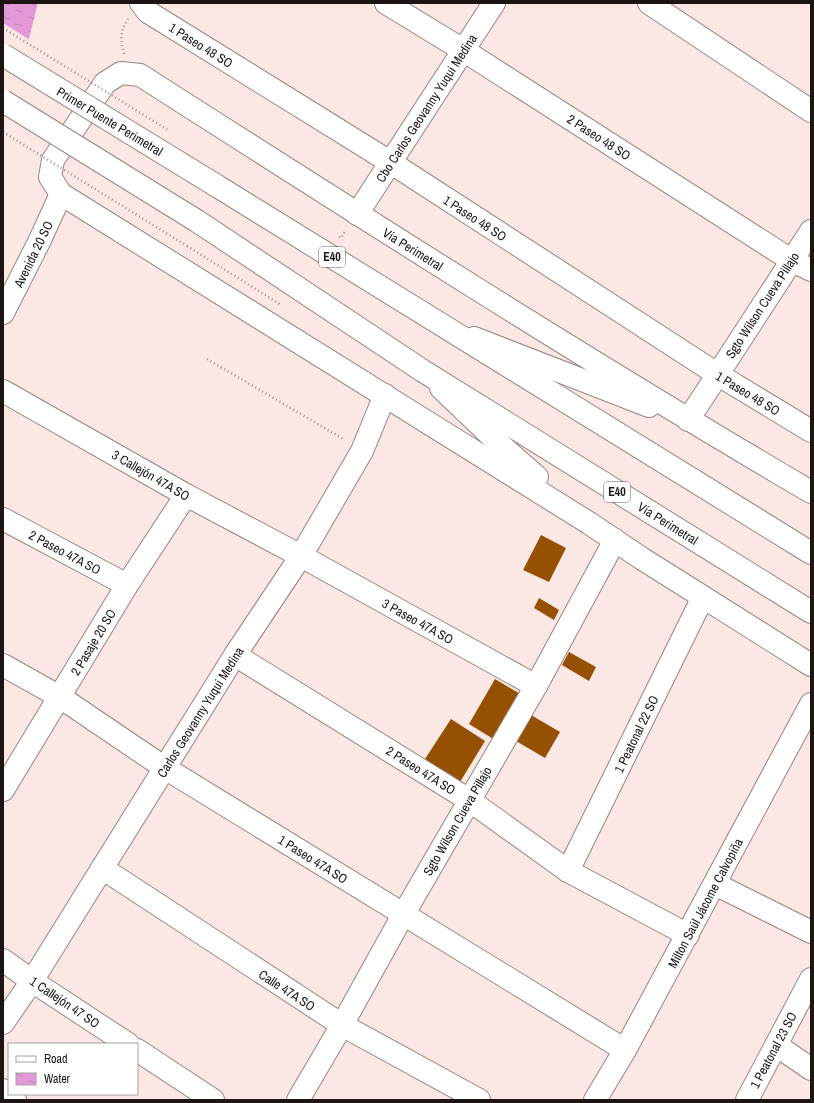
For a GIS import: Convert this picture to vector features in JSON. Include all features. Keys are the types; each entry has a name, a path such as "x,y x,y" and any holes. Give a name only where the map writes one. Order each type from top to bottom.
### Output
{"main road":[{"name":"2 Paseo 48 SO","path":"386,3 463,50 791,260 811,270"},
{"name":"Cbo Carlos Geovanny Yuqui Medina","path":"357,214 494,3"},
{"path":"649,3 811,111"},
{"name":"1 Paseo 48 SO","path":"136,9 148,12 390,162 717,374 811,431"},
{"name":"Primer Puente Perimetral","path":"3,55 216,186"},
{"path":"61,194 50,177 53,160 105,83 121,73 134,75"},
{"name":"Vía Perimetral","path":"134,75 688,420 811,492"},
{"name":"Vía Perimetral","path":"3,101 197,221 423,371 811,612"},
{"name":"Vía Perimetral","path":"216,186 811,553"},
{"name":"Vía Perimetral","path":"61,194 589,523 811,665"},
{"name":"Avenida 20 SO","path":"3,314 61,194"},
{"name":"Sgto Wilson Cueva Pillajo","path":"688,420 811,230"},
{"name":"Vía Perimetral","path":"448,328 624,398 688,420"},
{"name":"Vía Perimetral","path":"423,371 505,449 589,523"},
{"name":"3 Callejón 47A SO","path":"3,391 186,495 301,556"},
{"name":"Carlos Geovanny Yuqui Medina","path":"3,1023 32,981 235,655 301,556 362,451 385,395"},
{"name":"2 Pasaje 20 SO","path":"3,790 127,585 186,495"},
{"name":"2 Paseo 47A SO","path":"3,519 127,585"},
{"name":"Sgto Wilson Cueva Pillajo","path":"298,1100 342,1026 469,800 536,686 615,540"},
{"name":"3 Paseo 47A SO","path":"301,556 536,686"},
{"name":"1 Peatonal 22 SO","path":"568,871 703,597"},
{"name":"2 Paseo 47A SO","path":"235,655 469,800 568,871 688,936"},
{"name":"1 Paseo 47A SO","path":"3,665 60,697 165,768 625,1050"},
{"name":"Milton Saúl Jácome Calvopiña","path":"598,1099 688,936 811,704"},
{"name":"Calle 47A SO","path":"102,868 342,1026 479,1100"},
{"path":"715,884 811,932"},
{"name":"1 Callejón 47 SO","path":"3,960 32,981 126,1043"},
{"name":"1 Peatonal 23 SO","path":"747,1100 811,979"},
{"path":"776,1045 811,1069"},
{"path":"138,1051 213,1100"}],"path":[{"path":"134,75 121,42 122,28 136,9"},
{"path":"3,28 172,133"},
{"path":"3,132 187,246"},
{"path":"334,234 341,238 357,214"},
{"path":"207,359 362,451"}],"water":[{"path":"3,3 38,3 3,141"}],"pier":[{"path":"3,23 30,40 6,139 3,137"}],"building":[{"path":"541,535 566,548 549,582 523,570"},
{"path":"539,598 559,610 554,620 534,608"},
{"path":"569,652 596,667 589,681 562,665"},
{"path":"495,679 522,695 495,740 469,724"},
{"path":"531,715 560,732 545,758 516,741"},
{"path":"451,719 485,741 460,782 425,759"}]}
